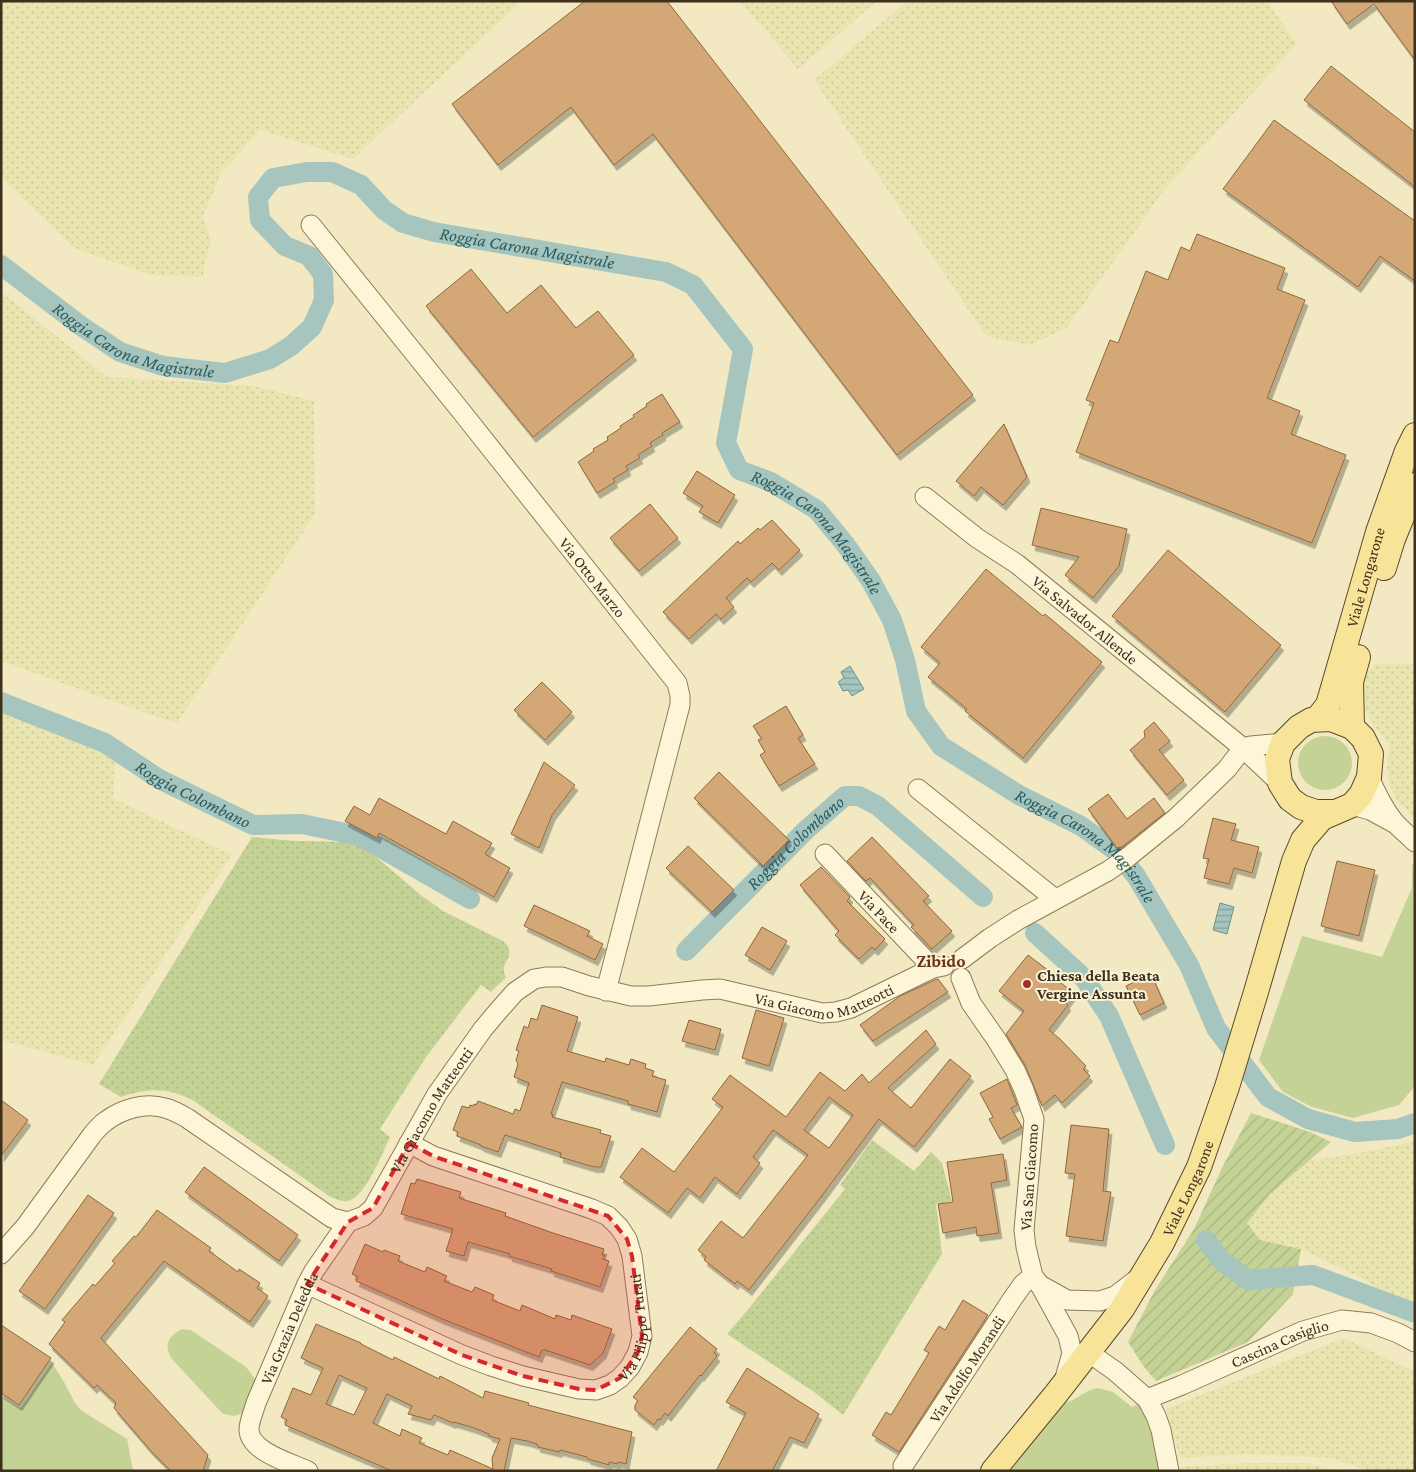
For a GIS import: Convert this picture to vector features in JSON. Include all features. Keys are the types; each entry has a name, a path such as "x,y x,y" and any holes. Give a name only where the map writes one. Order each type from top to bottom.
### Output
{"main road":[{"name":"Viale Longarone","path":"1317,719 1328,705 1378,532 1415,435"},
{"name":"Viale Longarone","path":"1352,727 1351,682 1393,539 1415,485"},
{"path":"1331,719 1352,727 1363,738 1371,754 1369,777 1361,795 1343,808 1316,812 1300,807 1285,791 1278,759 1283,743 1299,727 1311,720 1331,719"},
{"name":"Viale Longarone","path":"1285,791 1296,828 1294,861"},
{"name":"Viale Longarone","path":"993,1471 1122,1309 1162,1243 1199,1167 1227,1087 1294,861 1303,840 1322,818 1343,808"}],"street":[{"name":"Via Otto Marzo","path":"311,225 677,684 680,705 606,990"},
{"name":"Via Salvador Allende","path":"925,497 977,538 1017,564 1244,748 1285,791"},
{"path":"962,959 997,933 1108,871 1128,857 1189,806 1227,769 1244,748 1283,743"},
{"path":"1369,777 1397,825"},
{"path":"918,790 1055,899"},
{"path":"1343,808 1380,815 1397,825 1415,842"},
{"name":"Via Pace","path":"825,854 938,967"},
{"path":"953,957 962,959 967,969 964,976 957,980 950,978 938,967 953,957"},
{"name":"Via Giacomo Matteotti","path":"348,1222 364,1216 373,1208 437,1094 483,1030 515,992 534,979 562,977 631,996 720,989 822,1013 851,1008 938,967"},
{"name":"Via San Giacomo","path":"961,978 970,1003 996,1039 1015,1070 1034,1119 1024,1230 1026,1247 1036,1280 1068,1336 1072,1353 1064,1382"},
{"path":"1,1254 24,1227 92,1135 104,1122 121,1112 138,1106 152,1105 166,1108 187,1118 332,1218 348,1222"},
{"name":"Via Filippo Turati","path":"307,1284 462,1355 524,1376 579,1389 596,1390 615,1382 630,1367 638,1352 642,1336 632,1256 627,1239 619,1227 608,1216 592,1208 433,1156 409,1143"},
{"name":"Via Grazia Deledda","path":"308,1471 257,1446 252,1441 249,1430 254,1411 307,1284 348,1222"},
{"path":"1036,1280 1068,1300 1100,1301 1114,1296 1142,1275"},
{"name":"Via Adolfo Morandi","path":"904,1466 1013,1298 1024,1284 1036,1280"},
{"name":"Cascina Casiglio","path":"1147,1399 1303,1331 1342,1320 1371,1323 1398,1333 1415,1342"},
{"path":"1088,1352 1115,1371 1147,1399 1161,1430 1168,1471"}],"highlighted area":[{"path":"409,1143 433,1156 608,1216 627,1239 632,1256 642,1336 638,1352 620,1378 596,1390 579,1389 523,1376 462,1355 307,1284 348,1222 373,1208"}],"shaded area":[{"path":"1,1 522,1 353,159 261,130 221,173 203,217 211,240 202,277 151,275 75,249 1,177"},
{"path":"740,1 877,1 798,69"},
{"path":"907,1 1267,1 1297,44 1164,190 1066,329 1029,345 986,336 814,80"},
{"path":"1,292 108,377 254,386 314,401 315,514 177,723 1,661"},
{"path":"1376,664 1415,664 1415,819 1399,803 1390,787 1387,768 1389,744 1375,727 1361,703 1363,675"},
{"path":"1,710 116,755 113,798 232,855 93,1065 1,1040"},
{"path":"1415,1141 1415,1311 1363,1279 1301,1249 1260,1240 1247,1223 1270,1194 1310,1160 1360,1153"},
{"path":"1344,1338 1415,1372 1415,1471 1369,1471 1330,1458 1247,1454 1180,1458 1166,1409"},
{"path":"1247,1463 1308,1463 1334,1471 1177,1471 1175,1467"}],"green space":[{"path":"1325,736 1335,738 1344,744 1350,753 1352,763 1350,773 1344,782 1335,788 1325,790 1315,788 1306,782 1300,773 1298,763 1300,753 1306,744 1315,738"},
{"path":"252,837 295,841 350,842 369,851 422,896 443,911 503,941 508,946 509,955 504,967 506,977 491,992 481,985 426,1057 380,1129 390,1137 373,1174 361,1192 355,1198 348,1201 340,1201 329,1196 194,1101 184,1096 158,1090 121,1097 99,1084"},
{"path":"1412,864 1415,866 1415,1086 1399,1105 1353,1118 1312,1107 1283,1092 1259,1060 1302,936 1382,957 1412,888"},
{"path":"1251,1113 1310,1132 1331,1142 1270,1194 1247,1223 1260,1240 1301,1249 1293,1294 1248,1342 1156,1381 1144,1367 1128,1342 1155,1290 1194,1229 1222,1168"},
{"path":"872,1140 914,1171 931,1152 942,1163 952,1201 936,1204 942,1254 843,1415 814,1392 727,1334 845,1189 840,1185"},
{"path":"182,1329 191,1330 246,1367 256,1380 249,1402 243,1412 231,1416 222,1413 171,1358 168,1349 169,1341 173,1335"},
{"path":"52,1363 75,1403 82,1411 127,1439 133,1471 1,1471 1,1396 21,1408"},
{"path":"1098,1388 1113,1392 1132,1407 1139,1403 1152,1436 1159,1471 1006,1471 1060,1404"}],"water":[{"path":"850,666 864,689 852,696 848,690 843,691 838,682 844,678 841,672"},
{"path":"1220,903 1234,907 1227,934 1213,930"}],"building":[{"path":"585,1 667,1 973,395 897,455 653,134 614,165 571,107 498,165 452,104"},
{"path":"1331,1 1415,1 1415,60 1374,4 1347,24"},
{"path":"1331,66 1415,132 1415,187 1304,100"},
{"path":"1274,120 1415,221 1415,281 1380,256 1358,287 1223,189"},
{"path":"1197,234 1285,268 1277,289 1305,300 1267,398 1300,411 1291,434 1346,455 1312,543 1076,452 1094,403 1086,400 1110,340 1118,343 1146,271 1168,280 1181,247 1190,251"},
{"path":"471,269 507,313 541,285 576,328 598,311 634,355 533,437 426,306"},
{"path":"662,394 680,422 650,443 652,446 638,455 640,458 626,466 628,470 613,479 615,482 597,493 578,462 594,451 593,449 608,440 607,437 647,406 646,404"},
{"path":"1004,424 1027,477 1003,505 981,487 974,496 956,481"},
{"path":"697,471 735,495 718,523 699,512 703,506 683,493"},
{"path":"650,504 678,538 639,571 610,538"},
{"path":"1041,508 1127,529 1119,566 1093,598 1065,575 1079,557 1032,545"},
{"path":"772,520 800,550 779,570 772,563 751,582 747,578 726,598 734,607 721,619 716,614 689,639 663,612 738,541 740,544 758,528 760,530"},
{"path":"1168,550 1281,645 1225,712 1112,616"},
{"path":"986,569 1043,616 1045,614 1102,662 1023,758 965,711 967,709 928,677 940,663 921,647"},
{"path":"542,682 572,712 545,740 514,710"},
{"path":"786,706 803,735 798,738 815,764 779,786 760,755 765,752 758,740 762,739 753,726"},
{"path":"1154,722 1170,741 1159,750 1184,780 1167,795 1130,750 1145,737 1144,731"},
{"path":"544,762 575,785 552,815 539,848 511,834"},
{"path":"719,772 789,840 763,866 694,798"},
{"path":"1108,794 1127,819 1154,798 1165,813 1122,847 1117,848 1088,809"},
{"path":"379,798 446,834 453,821 492,843 485,854 510,868 494,897 379,833 377,838 345,821 354,806 370,815"},
{"path":"1213,818 1236,824 1231,840 1259,847 1252,873 1234,868 1229,884 1204,878 1209,859 1203,858"},
{"path":"872,837 929,896 923,901 952,931 932,949 911,927 914,925 870,878 866,881 847,861"},
{"path":"688,846 734,890 712,912 666,868"},
{"path":"1337,861 1375,870 1359,936 1321,926"},
{"path":"821,867 850,897 847,901 885,939 875,950 872,947 859,959 835,935 839,931 800,885"},
{"path":"534,905 590,931 587,936 603,944 595,960 524,926"},
{"path":"762,927 787,941 770,970 745,955"},
{"path":"1028,955 1074,993 1066,1003 1068,1005 1049,1030 1086,1066 1083,1069 1090,1076 1062,1103 1055,1095 1042,1106 1025,1065 1006,1034 1024,1011 999,991"},
{"path":"1151,974 1164,1003 1140,1015 1126,986"},
{"path":"937,979 948,992 873,1041 860,1025 900,996"},
{"path":"542,1005 578,1017 567,1051 605,1062 606,1058 629,1065 631,1059 646,1064 645,1068 654,1071 652,1076 666,1080 657,1112 628,1104 628,1101 562,1082 551,1114 553,1114 552,1117 601,1130 600,1133 611,1136 601,1167 594,1167 560,1157 561,1153 505,1135 498,1152 457,1136 458,1132 453,1130 462,1106 469,1108 470,1105 476,1105 478,1101 513,1114 515,1109 520,1111 529,1083 514,1077 519,1051 516,1050 524,1026 528,1028 531,1018 537,1020"},
{"path":"756,1010 784,1018 769,1066 742,1058"},
{"path":"689,1020 721,1029 715,1050 682,1041"},
{"path":"926,1030 936,1044 888,1088 911,1108 950,1059 971,1076 914,1147 879,1119 749,1290 737,1281 735,1284 704,1260 706,1257 698,1250 721,1221 743,1238 808,1155 773,1130 753,1157 760,1163 737,1194 715,1177 700,1198 687,1188 668,1213 620,1177 642,1148 674,1172 723,1107 712,1099 730,1075 786,1117 820,1072 845,1091 862,1074 869,1083","holes":["829,1097 853,1115 829,1148 804,1130"]},
{"path":"1007,1079 1017,1105 1011,1108 1022,1127 1000,1139 989,1119 993,1117 980,1093"},
{"path":"1,1100 28,1120 1,1156"},
{"path":"1071,1125 1109,1129 1103,1191 1111,1192 1103,1241 1066,1236 1075,1174 1065,1173"},
{"path":"1003,1154 1007,1180 991,1183 999,1233 977,1236 976,1227 943,1233 938,1204 953,1202 947,1162"},
{"path":"204,1167 298,1235 279,1261 185,1192"},
{"path":"417,1179 461,1192 459,1198 506,1213 505,1216 604,1249 602,1255 605,1255 603,1259 609,1261 600,1287 551,1271 552,1269 509,1256 510,1254 468,1242 464,1256 446,1251 453,1229 401,1214 411,1183 415,1184"},
{"path":"88,1195 114,1213 45,1309 19,1291"},
{"path":"157,1210 211,1248 209,1251 238,1272 239,1269 260,1283 257,1288 268,1296 250,1322 164,1261 101,1338 208,1455 203,1471 171,1471 114,1408 116,1403 97,1385 94,1388 49,1344 65,1322 62,1320 93,1284 95,1286 115,1263 112,1261 134,1236 136,1237"},
{"path":"365,1244 383,1252 384,1250 400,1256 398,1261 425,1272 427,1267 447,1276 444,1281 472,1292 475,1287 494,1295 492,1300 520,1311 522,1305 555,1319 556,1315 571,1320 572,1315 612,1329 603,1353 590,1365 545,1350 542,1350 539,1357 442,1319 356,1281 358,1277 352,1274"},
{"path":"963,1300 988,1315 899,1452 872,1435 886,1412 891,1415 929,1353 924,1350 939,1326 945,1330"},
{"path":"316,1324 361,1343 393,1360 394,1357 439,1379 440,1376 483,1398 485,1391 529,1403 528,1405 632,1432 626,1464 609,1462 609,1465 588,1459 587,1457 538,1447 537,1444 511,1438 504,1471 392,1471 285,1425 287,1420 281,1417 293,1388 311,1395 323,1368 301,1358","holes":["339,1375 367,1388 354,1415 326,1404","387,1394 412,1406 408,1414 431,1420 434,1415 500,1439 492,1458 493,1469 450,1450 448,1455 419,1443 422,1438 402,1429 400,1436 373,1423"]},
{"path":"1,1325 51,1358 19,1405 1,1393"},
{"path":"690,1327 717,1349 714,1353 717,1356 668,1416 665,1413 654,1425 635,1410 635,1405 638,1401 633,1397"},
{"path":"747,1368 819,1414 804,1443 790,1437 772,1471 716,1471 746,1413 726,1402"}],"waterway":[{"name":"Roggia Carona Magistrale","path":"1,265 81,326 120,352 163,366 225,373 270,359 291,346 312,327 324,300 323,274 309,256 285,246 260,220 258,197 273,178 307,172 332,172 361,185 384,210 403,223 434,232 666,272 693,285 743,349 726,443 739,470 771,482 817,510 845,544 871,581 892,620 905,660 916,711 941,746 1019,795 1081,826 1117,852 1136,876 1189,965 1216,1028 1268,1097 1308,1119 1355,1132 1398,1129 1415,1123"},
{"name":"Roggia Colombano","path":"1,702 105,743 159,779 253,825 302,824 360,836 470,899"},
{"name":"Roggia Colombano","path":"686,951 806,830 845,796 859,796 878,806 983,897"},
{"name":"Roggia Colombano","path":"1035,933 1084,978 1109,1016 1165,1145"},
{"name":"Roggia Colombano","path":"1206,1240 1221,1260 1248,1280 1313,1275 1415,1313"}],"place":[{"name":"Chiesa della Beata Vergine Assunta","path":"1027,984"}],"district":[{"name":"Zibido","path":"941,961"}]}
